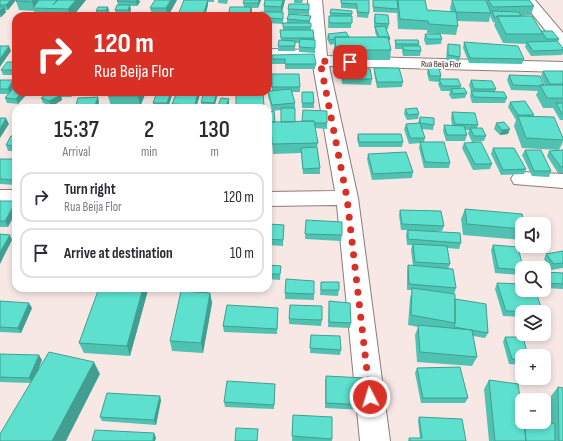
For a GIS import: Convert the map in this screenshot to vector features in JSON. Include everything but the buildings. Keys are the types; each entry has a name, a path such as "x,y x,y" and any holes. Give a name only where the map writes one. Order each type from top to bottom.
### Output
{"street":[{"path":"315,0 320,58 347,198 375,441"},
{"path":"528,0 563,43"},
{"name":"Rua Beija Flor","path":"272,54 320,58 563,67"},
{"path":"521,179 563,182"},
{"path":"0,197 12,197"},
{"path":"272,199 347,198"}],"route":[{"path":"350,62 320,61 347,198 368,367 370,397"}]}
